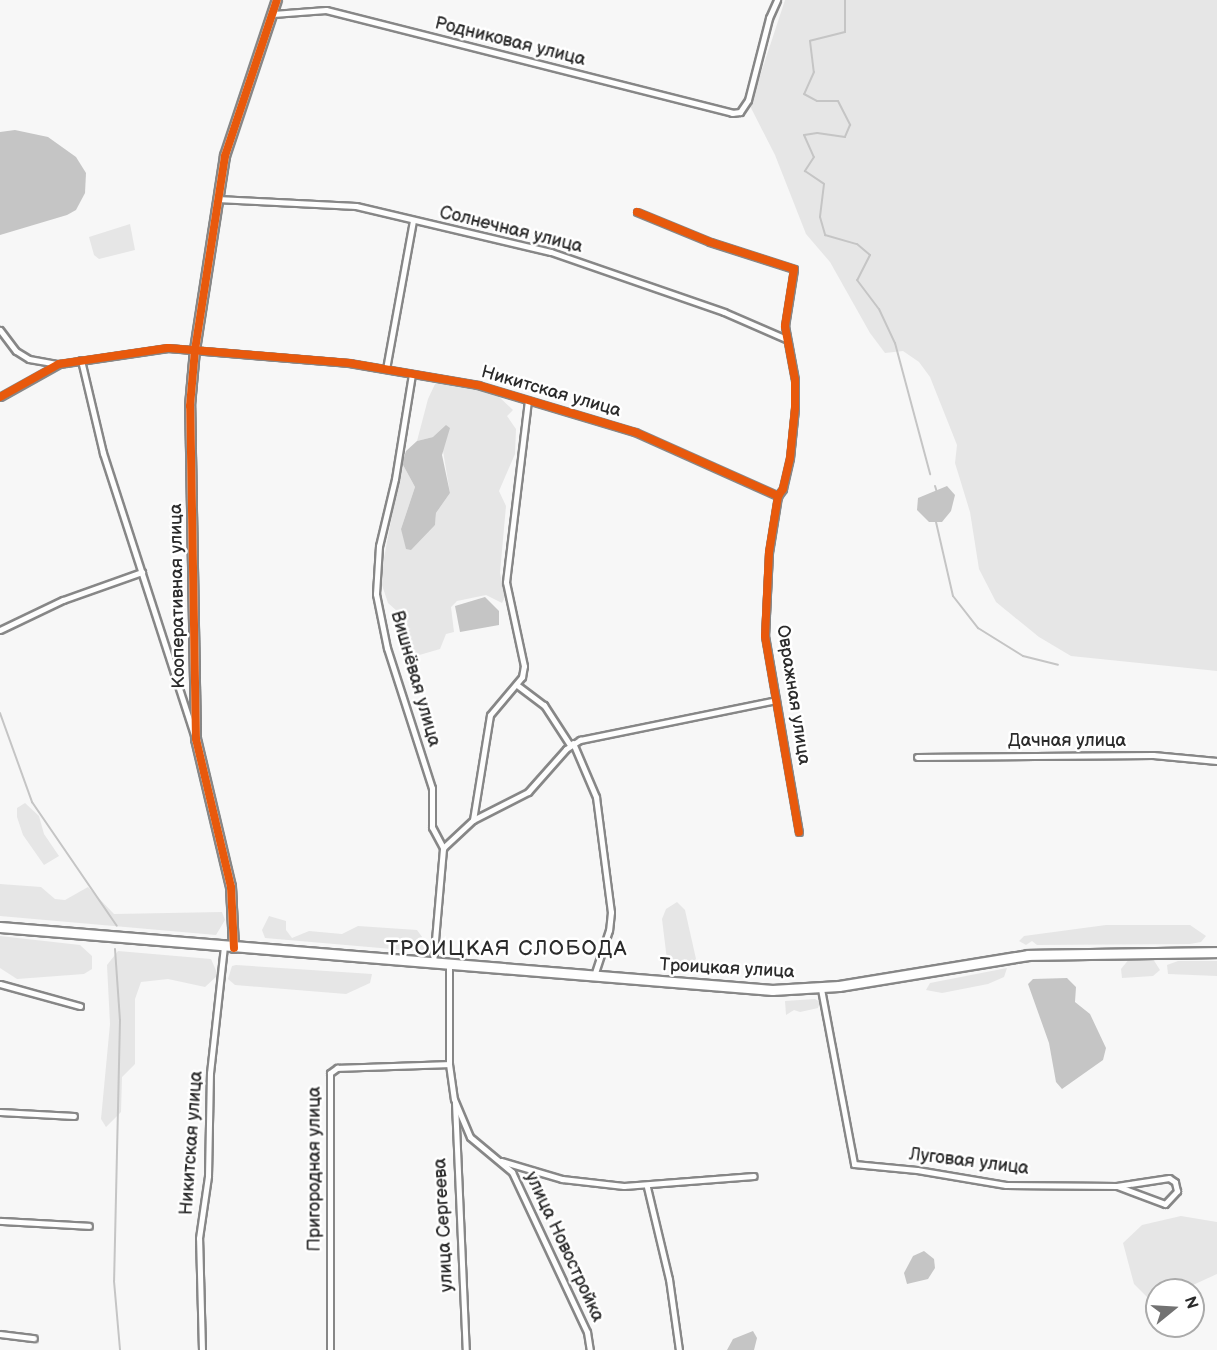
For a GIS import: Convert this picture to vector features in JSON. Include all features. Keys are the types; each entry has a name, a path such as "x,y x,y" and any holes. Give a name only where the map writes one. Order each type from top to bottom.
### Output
{"main road":[{"name":"Троицкая улица","path":"0,927 229,948 760,990 821,989 1028,955 1217,952"}],"street":[{"name":"Кооперативная улица","path":"229,948 231,887 196,740 190,406 195,350 217,199 228,143 278,0"},
{"name":"Родниковая улица","path":"273,14 326,10 724,112 740,112 748,100 769,18 777,0"},
{"name":"Солнечная улица","path":"217,199 325,202 551,252 724,312 786,339"},
{"name":"Овражная улица","path":"637,212 710,242 791,266 795,274 786,339 795,380 795,408 790,458 783,489 778,496 769,552 765,636 799,831"},
{"path":"386,369 412,220"},
{"path":"0,330 16,351 29,359 59,364"},
{"name":"Никитская улица","path":"59,364 168,348 386,369 478,385 635,432 778,496"},
{"path":"81,360 103,453 196,740"},
{"path":"0,397 59,364"},
{"name":"Вишнёвая улица","path":"412,374 395,479 379,546 376,594 387,648 432,788 432,827 443,849"},
{"path":"473,820 490,715 517,685 524,666 506,582 528,401"},
{"path":"0,630 63,600 142,572"},
{"path":"517,685 544,705 572,744 596,797 611,912 593,977"},
{"path":"433,963 443,849 473,820 528,792 572,744 608,732 674,723 776,700"},
{"name":"Дачная улица","path":"917,757 1153,755 1217,761"},
{"name":"Никитская улица","path":"202,1350 200,1238 208,1176 210,1073 229,948"},
{"name":"улица Новостройка","path":"448,965 449,1064 454,1100 470,1137 512,1172 587,1332 590,1350"},
{"path":"0,984 80,1006"},
{"name":"Луговая улица","path":"821,989 854,1164 917,1170 1006,1185 1117,1186 1169,1178 1175,1182 1177,1191 1165,1204 1117,1186"},
{"name":"Пригородная улица","path":"330,1350 330,1073 337,1068 449,1064"},
{"name":"улица Сергеева","path":"454,1100 466,1350"},
{"path":"0,1112 74,1116"},
{"path":"496,1160 562,1179 647,1187 754,1176"},
{"path":"647,1187 669,1279 679,1350"},
{"path":"0,1221 89,1226"},
{"path":"0,1334 34,1338"}],"shaded area":[{"path":"785,0 1217,0 1217,671 1071,656 1039,637 996,602 979,569 970,512 955,463 957,445 930,377 919,362 903,351 885,353 870,333 830,262 806,234 775,155 750,106"},
{"path":"15,130 48,137 76,157 86,173 85,193 76,210 67,215 0,235 0,132"},
{"path":"130,224 135,250 99,259 94,255 89,237"},
{"path":"441,381 495,393 513,410 507,416 516,429 515,454 499,491 506,506 500,573 505,597 502,603 486,595 457,601 451,607 454,632 446,634 440,649 416,656 408,655 407,620 388,603 380,579 402,463 415,487 401,529 424,532 435,525 436,513 450,493 443,451 433,437 417,441 428,399 435,384"},
{"path":"446,425 450,428 442,455 450,493 436,513 435,525 411,550 406,549 401,529 415,487 402,463 406,451 417,441 433,437"},
{"path":"947,486 955,495 951,511 942,522 929,522 917,510 918,498"},
{"path":"485,597 499,611 499,625 460,632 455,606"},
{"path":"25,803 39,816 44,834 59,856 44,865 23,835 17,817 17,808"},
{"path":"0,884 41,887 55,899 65,900 88,887 114,914 222,912 225,920 216,935 0,916"},
{"path":"677,902 685,910 696,959 689,965 667,960 662,919 666,909"},
{"path":"269,916 286,921 286,930 292,938 309,931 342,934 358,926 417,930 428,945 425,950 415,951 265,938 262,930"},
{"path":"1106,925 1190,925 1206,936 1201,942 1190,944 1037,945 1032,941 1026,945 1019,941 1024,936"},
{"path":"0,936 80,945 92,956 92,969 84,974 17,979 0,968"},
{"path":"118,951 211,959 218,975 205,987 168,979 141,982 135,999 135,1064 122,1077 121,1112 106,1127 101,1119 110,1024 107,965"},
{"path":"1130,958 1153,959 1160,970 1153,976 1122,978 1121,969"},
{"path":"1178,961 1217,961 1217,976 1168,974 1167,965"},
{"path":"232,966 372,974 370,983 346,994 235,985 228,979"},
{"path":"1007,968 1004,977 988,984 942,993 926,990 930,983"},
{"path":"1067,978 1076,987 1075,1002 1090,1014 1106,1048 1103,1060 1062,1089 1056,1082 1049,1043 1028,984 1033,979"},
{"path":"815,999 820,1002 818,1008 800,1012 794,1010 786,1015 785,1001"},
{"path":"1181,1216 1217,1222 1217,1274 1205,1279 1145,1278 1145,1295 1134,1284 1123,1243 1142,1225"},
{"path":"924,1251 934,1259 935,1268 928,1279 907,1284 904,1273 913,1256"},
{"path":"753,1331 757,1338 754,1350 727,1350 733,1339"}],"waterway":[{"path":"845,0 845,32 810,41 814,72 804,94 817,101 838,101 850,125 845,137 817,133 804,135 814,157 805,171 824,184 820,217 825,235 857,244 870,255 857,280 879,309 895,343 930,474"},
{"path":"935,486 937,492"},
{"path":"936,522 953,596 978,628 1023,656 1058,665"},
{"path":"0,713 32,802 117,926"},
{"path":"115,949 120,1020 114,1281 120,1350"}],"cycle path":[{"path":"234,948 231,887 196,739 190,406 195,350 225,156 277,0"},
{"path":"637,212 710,242 794,269 785,326 795,380 795,408 790,458 783,489 778,496 769,552 765,636 799,832"},
{"path":"0,397 59,364 168,348 349,363 478,385 635,432 778,496"}],"district":[{"name":"ТРОИЦКАЯ СЛОБОДА","path":"507,949"}]}
